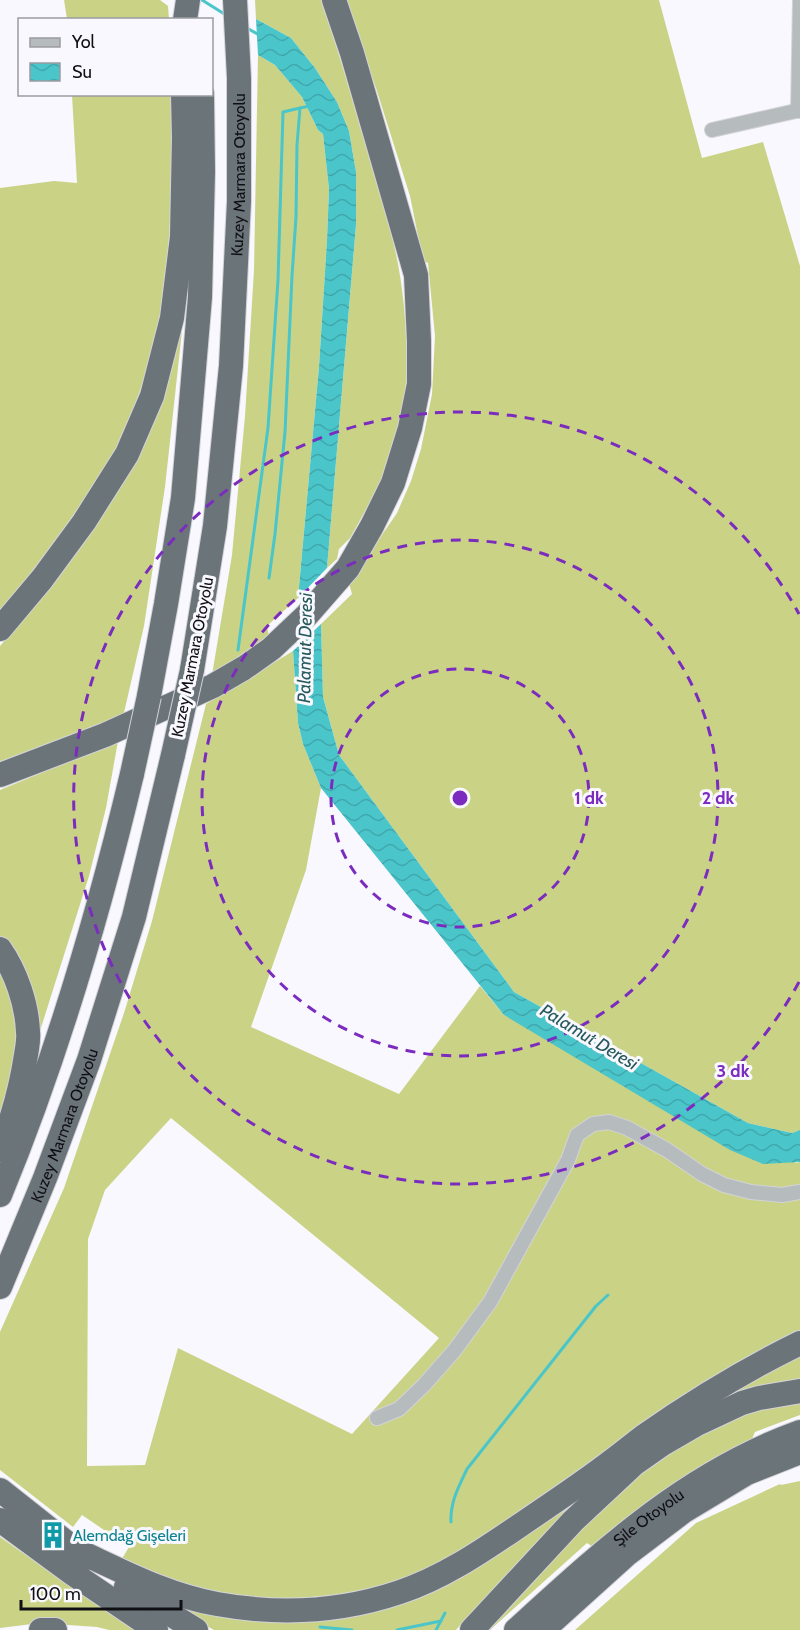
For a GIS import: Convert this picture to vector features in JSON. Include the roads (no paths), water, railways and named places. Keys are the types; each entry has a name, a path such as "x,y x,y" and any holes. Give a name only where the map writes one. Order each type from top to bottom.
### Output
{"highway":[{"path":"185,18 188,0"},
{"path":"198,0 200,18"},
{"name":"Kuzey Marmara Otoyolu","path":"0,1287 45,1178 89,1060 134,917 192,670 215,526 231,366 239,201 239,78 235,0"},
{"path":"0,775 105,735 213,686 271,649 307,615 348,568 393,483 407,439 418,384 416,275 352,53 334,0"},
{"path":"0,629 42,579 84,522 127,454 152,396 172,318 182,237 183,96"},
{"name":"Kuzey Marmara Otoyolu","path":"0,1196 56,1044 95,921 132,774 166,604 183,498 201,297 202,96"},
{"path":"0,949 18,982 26,1011 28,1034 23,1076 0,1151"},
{"path":"74,1549 159,1588 218,1604 275,1611 323,1610 402,1592 467,1560 548,1507 642,1437 750,1368 800,1343"},
{"path":"472,1630 573,1521 634,1464 695,1425 742,1403 800,1391"},
{"name":"Şile Otoyolu","path":"516,1630 595,1557 671,1499 751,1452 800,1432"},
{"name":"Şile Otoyolu","path":"543,1630 626,1555 684,1511 747,1473 800,1452"},
{"path":"626,1555 717,1501 771,1476 800,1468"},
{"path":"0,1490 133,1592 196,1630"},
{"path":"0,1520 72,1573 156,1630"},
{"path":"41,1630 55,1630"}],"street":[{"path":"712,130 799,110 800,0"},
{"path":"377,1418 399,1409 454,1351 490,1302 568,1160 577,1135 594,1124 609,1122 627,1128 724,1185 751,1192 782,1195 800,1192"}],"water":[{"path":"256,19 291,38 315,68 337,102 349,131 356,172 356,225 327,568 298,598 319,367 329,189 323,134 318,130 302,97 275,65 258,55"},
{"path":"321,624 323,697 339,755 514,992 748,1123 792,1133 800,1130 800,1162 763,1164 730,1150 504,1015 321,788 303,744 298,723 293,651"}],"waterway":[{"name":"Palamut Deresi","path":"202,0 226,15"},
{"name":"Palamut Deresi","path":"247,28 259,35"},
{"path":"269,578 285,432 300,108 310,106"},
{"path":"238,650 268,428 278,280 283,112 300,108"},
{"path":"451,1522 454,1501 467,1469 596,1306 608,1295"},
{"path":"436,1630 445,1613"},
{"path":"397,1630 441,1621"},
{"path":"320,1627 352,1630"}],"place":[{"name":"Alemdağ Gişeleri","path":"53,1535"}]}
